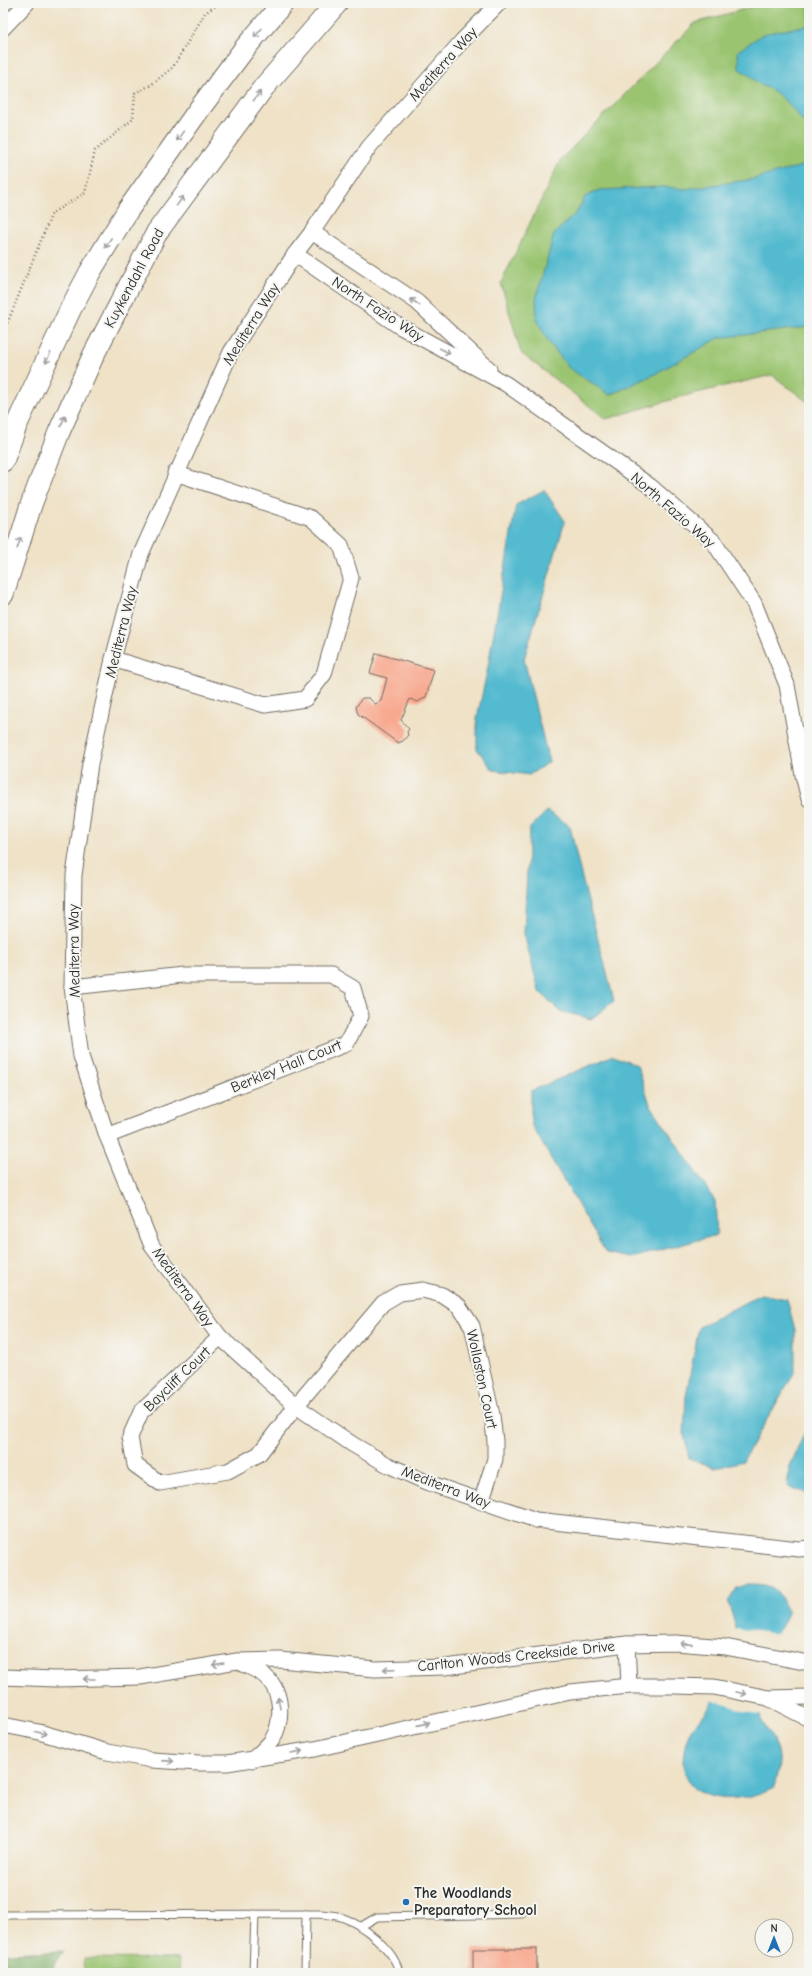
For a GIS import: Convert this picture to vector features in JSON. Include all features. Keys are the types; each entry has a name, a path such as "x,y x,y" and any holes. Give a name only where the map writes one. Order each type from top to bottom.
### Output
{"main road":[{"path":"3,461 16,426 71,308 90,272 128,210 200,108 245,48 283,3"},
{"name":"Kuykendahl Road","path":"3,594 31,505 59,432 94,354 157,232 264,87 337,3"}],"street":[{"path":"3,28 27,3"},
{"name":"Mediterra Way","path":"499,3 462,41 369,147 230,352 175,473 141,554 113,659 90,764 74,875 72,987 81,1056 107,1136 152,1246 220,1338 296,1406 352,1444 388,1465 426,1482 536,1520 799,1549 809,1548"},
{"name":"North Fazio Way","path":"312,232 416,302 506,384"},
{"name":"North Fazio Way","path":"295,254 399,326 506,384 650,486 712,541 754,603 787,685 802,775 809,799"},
{"path":"113,659 265,706 305,699 324,674 351,578 342,545 311,518 175,473"},
{"name":"Berkley Hall Court","path":"72,987 183,975 331,975 353,988 361,1016 346,1044 107,1136"},
{"name":"Wollaston Court","path":"296,1406 383,1303 400,1293 423,1290 442,1294 459,1306 472,1326 492,1415 495,1459 481,1502"},
{"name":"Baycliff Court","path":"220,1338 142,1412 130,1437 135,1465 160,1483 228,1471 259,1454 296,1406"},
{"name":"Carlton Woods Creekside Drive","path":"3,1677 55,1680 140,1677 237,1661 280,1660 375,1669 445,1667 627,1644 676,1643 725,1646 776,1655 809,1663"},
{"name":"Carlton Woods Creekside Drive","path":"627,1644 629,1686"},
{"path":"237,1661 267,1677 276,1692 280,1707 279,1724 271,1741 252,1760"},
{"path":"3,1725 39,1732 107,1752 152,1760 198,1763 252,1760 315,1749 570,1692 629,1686 714,1687 768,1698 809,1697"},
{"path":"768,1698 809,1719"}],"lane":[{"path":"253,1973 255,1914"},
{"path":"305,1973 306,1914"},
{"path":"3,1915 306,1914 341,1917 360,1927 387,1949 398,1966 399,1973"},
{"path":"360,1927 377,1917 522,1914"}],"path":[{"path":"3,334 52,212 85,193 95,150 133,119 134,93 151,85 173,67 205,13 220,3"}],"green space":[{"path":"766,3 809,3 809,403 772,375 688,395 606,419 521,353 501,283 561,159 695,23"},
{"path":"63,1951 50,1973 3,1973 3,1953"},
{"path":"84,1958 179,1959 178,1973 84,1973"}],"water":[{"path":"809,25 809,129 789,104 774,91 759,84 748,74 739,69 738,51 763,34"},
{"path":"809,164 809,327 719,338 655,374 610,395 569,368 548,341 537,320 536,299 554,234 577,212 585,197 599,190 663,187 685,189 754,179"},
{"path":"544,490 565,521 524,659 549,762 529,775 493,770 477,749 477,718 487,672 516,505"},
{"path":"547,811 570,826 614,1001 591,1019 560,1011 539,991 524,934 529,829"},
{"path":"614,1055 637,1065 650,1104 715,1201 717,1235 632,1258 606,1253 531,1124 531,1091"},
{"path":"761,1294 787,1299 795,1330 795,1371 743,1461 715,1468 689,1458 684,1435 686,1396 699,1327"},
{"path":"809,1431 809,1494 787,1486 790,1466 805,1432"},
{"path":"748,1584 764,1585 774,1589 781,1598 788,1613 777,1633 760,1716 776,1744 779,1765 774,1787 749,1796 730,1798 716,1797 704,1794 695,1788 688,1779 684,1768 683,1755 689,1734 712,1702 729,1650 735,1626 728,1602 737,1588"}],"pier":[{"path":"733,1628 779,1634 762,1716 711,1700"}],"building":[{"path":"376,653 434,670 426,697 418,702 410,699 401,720 409,729 407,732 408,735 403,741 398,743 358,714 356,707 362,698 369,698 375,704 381,701 387,678 370,673"},
{"path":"473,1949 537,1949 537,1973 473,1973"}],"place":[{"name":"The Woodlands Preparatory School","path":"406,1902"}]}
